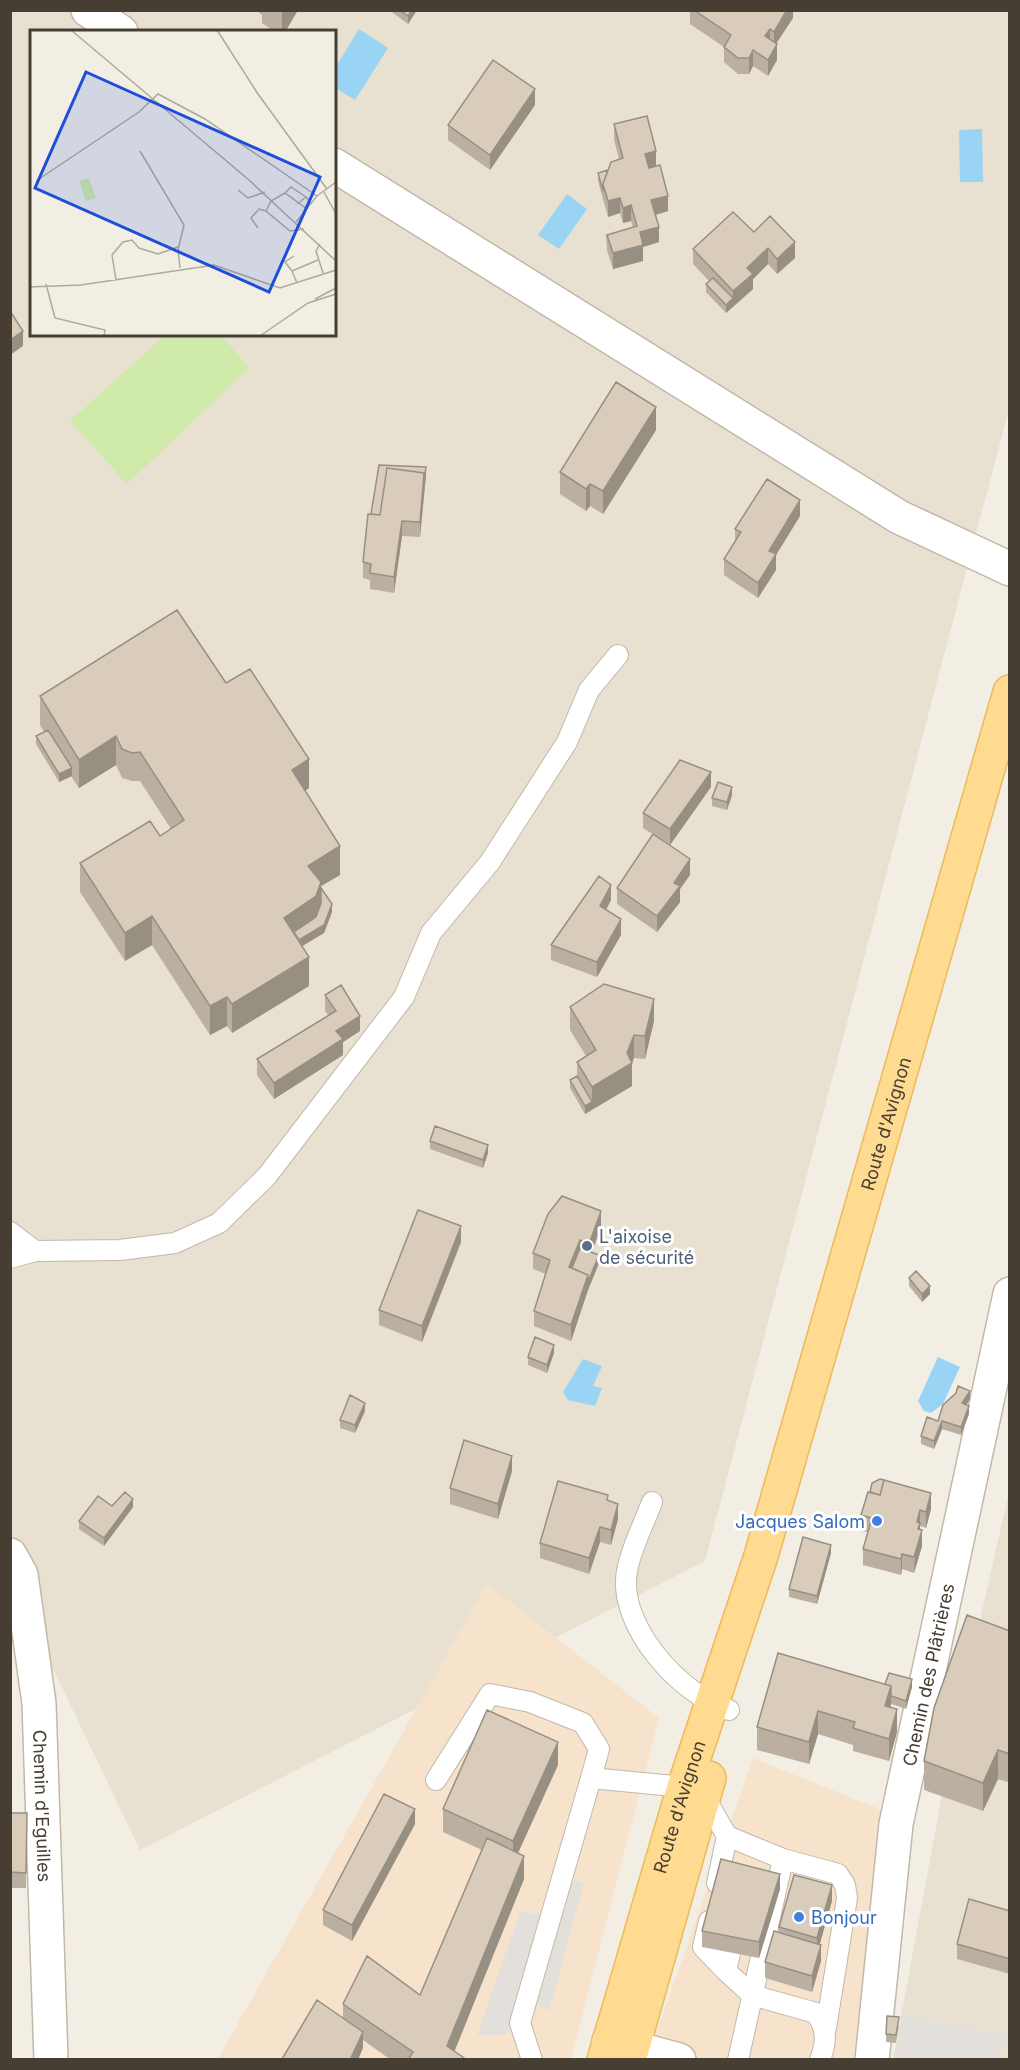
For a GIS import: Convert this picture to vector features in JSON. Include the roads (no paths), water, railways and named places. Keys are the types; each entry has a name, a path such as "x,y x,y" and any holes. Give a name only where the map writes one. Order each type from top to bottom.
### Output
{"main road":[{"name":"Route d'Avignon","path":"619,2052 1010,692"}],"street":[{"path":"88,10 118,30"},
{"path":"336,166 899,517 1010,569"},
{"name":"Chemin des Plâtrières","path":"872,2060 896,1824 1010,1294"},
{"name":"Chemin d'Eguilles","path":"10,1555 21,1575 39,1703 47,1883 51,2060"},
{"path":"619,2052 679,2060"}],"lane":[{"path":"10,1258 35,1251 120,1250 176,1243 219,1223 267,1176 404,997 431,933 489,862 567,742 589,690 618,655"},
{"path":"10,1232 35,1251"},
{"path":"652,1502 627,1571 627,1601 639,1630 663,1665 720,1707"},
{"path":"436,1780 490,1694 530,1702 583,1723 599,1749 520,2023 532,2060"},
{"path":"591,1778 694,1791 727,1836 783,1859 838,1874 845,1885 847,1898 825,2045 820,2060"},
{"path":"727,1836 703,1947 752,1995 816,2013 826,2028"},
{"path":"750,1870 755,1848"},
{"path":"738,2060 783,1859"},
{"path":"726,1971 742,1904"}],"water":[{"path":"359,29 388,48 355,100 336,89 336,66"},
{"path":"982,129 983,182 960,182 959,130"},
{"path":"567,194 587,209 559,249 538,235"},
{"path":"938,1357 960,1367 943,1404 931,1413 924,1411 918,1401"},
{"path":"583,1359 602,1366 593,1386 602,1388 595,1406 568,1400 563,1392"}],"place":[{"name":"L'aixoise de sécurité","path":"587,1246"},
{"name":"Jacques Salom","path":"877,1521"},
{"name":"Bonjour","path":"799,1917"}]}
